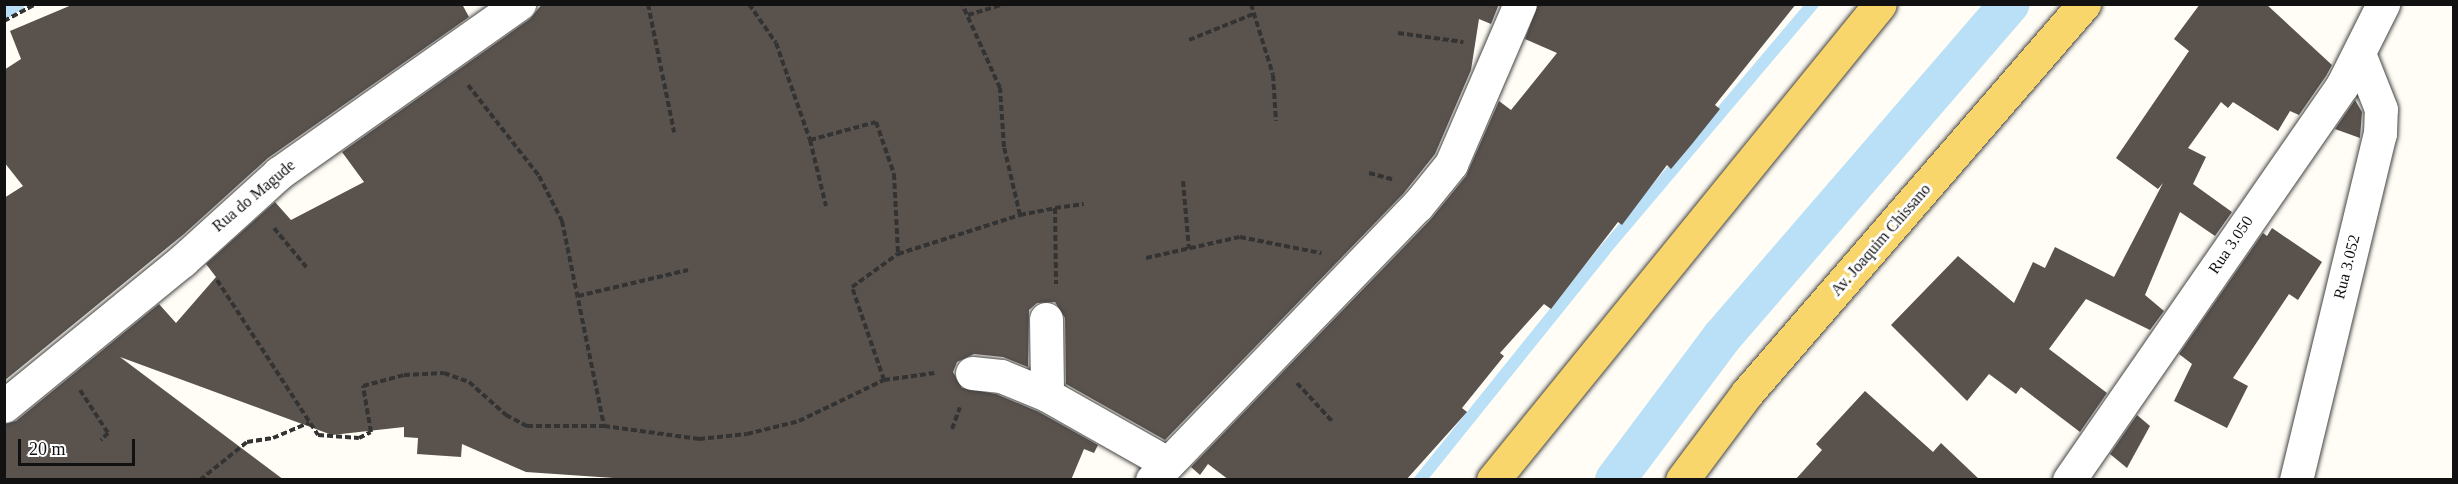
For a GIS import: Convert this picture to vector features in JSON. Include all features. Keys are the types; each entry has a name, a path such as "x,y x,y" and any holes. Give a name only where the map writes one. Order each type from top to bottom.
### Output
{"main road":[{"path":"1493,480 1880,4"},
{"name":"Av. Joaquim Chissano","path":"1682,480 1747,393 2084,4"}],"street":[{"name":"Rua do Magude","path":"4,406 61,363 332,132 447,58 519,4"},
{"path":"972,373 1001,376 1047,395 1160,472 1358,268 1451,164 1501,56 1520,4"},
{"name":"Rua 3.050","path":"2069,480 2360,56 2383,4"},
{"name":"Rua 3.052","path":"2296,480 2380,134 2381,109 2360,56"},
{"path":"1046,320 1047,395"}],"path":[{"path":"4,21 36,4"},
{"path":"648,4 674,132"},
{"path":"749,4 776,43 810,140 826,206"},
{"path":"962,4 1000,88 1004,147 1020,214"},
{"path":"968,15 1005,4"},
{"path":"1251,4 1273,75 1275,121"},
{"path":"1189,40 1253,14"},
{"path":"1398,33 1446,36 1501,56"},
{"path":"447,58 539,176 562,221 604,426"},
{"path":"810,140 876,122 894,174 898,254"},
{"path":"1183,182 1188,249"},
{"path":"249,201 307,268"},
{"path":"884,380 852,287 898,254 1020,214 1084,204"},
{"path":"1046,320 1059,268 1055,208"},
{"path":"1146,258 1240,237 1263,239 1358,268"},
{"path":"197,246 318,435 359,438 371,432 363,386 404,375 444,373 469,381 499,410 527,426 604,426 699,440 747,434 799,421 884,380 972,373"},
{"path":"578,296 687,270"},
{"path":"1271,357 1332,421"},
{"path":"61,363 106,428 108,433 101,440"},
{"path":"200,480 247,442 273,438 309,423"}],"building":[{"path":"74,4 462,4 469,17 268,158 184,234 4,381 4,198 23,186 4,162 4,70 21,59 10,31"},
{"path":"542,4 1499,4 1491,24 1479,19 1471,70 1435,154 1403,194 1165,440 1066,384 1065,318 1055,302 1037,303 1029,310 1028,367 1003,357 974,354 957,362 953,372 962,388 996,394 1039,412 1098,445 1094,453 1084,449 1071,480 643,480 526,472 462,444 461,457 417,454 418,438 404,437 404,427 332,435 120,357 284,480 4,480 4,424 16,421 159,304 176,323 216,277 206,264 275,202 291,220 364,182 342,152 530,19"},
{"path":"1538,4 1796,4 1715,105 1720,109 1692,144 1671,169 1667,165 1622,225 1618,222 1551,309 1544,304 1500,353 1504,356 1462,408 1467,412 1406,480 1229,480 1208,464 1200,475 1191,467 1431,219 1466,176 1499,101 1511,110 1557,53 1525,39"},
{"path":"2200,4 2266,4 2332,65 2299,115 2290,111 2278,131 2233,102 2228,108 2221,102 2188,148 2206,157 2193,184 2232,212 2215,236 2180,212 2145,295 2164,311 2150,330 2086,299 2049,349 2107,393 2080,432 2021,387 2016,394 1989,374 1967,401 1891,325 1958,256 2014,303 2033,262 2045,268 2055,247 2114,277 2163,183 2158,189 2116,158 2189,51 2174,39"},
{"path":"2355,100 2362,112 2360,138 2335,129"},
{"path":"2272,228 2322,262 2298,300 2289,294 2233,378 2248,386 2227,428 2174,401 2192,364 2179,354 2263,233 2267,236"},
{"path":"1865,391 1933,452 1941,443 1980,480 1795,480 1822,450 1816,444"},
{"path":"2137,415 2150,426 2127,468 2110,454"}],"waterway":[{"path":"4,14 19,4"},
{"path":"1420,480 1604,251 1813,4"},
{"path":"1615,480 1722,337 2009,4"}]}
